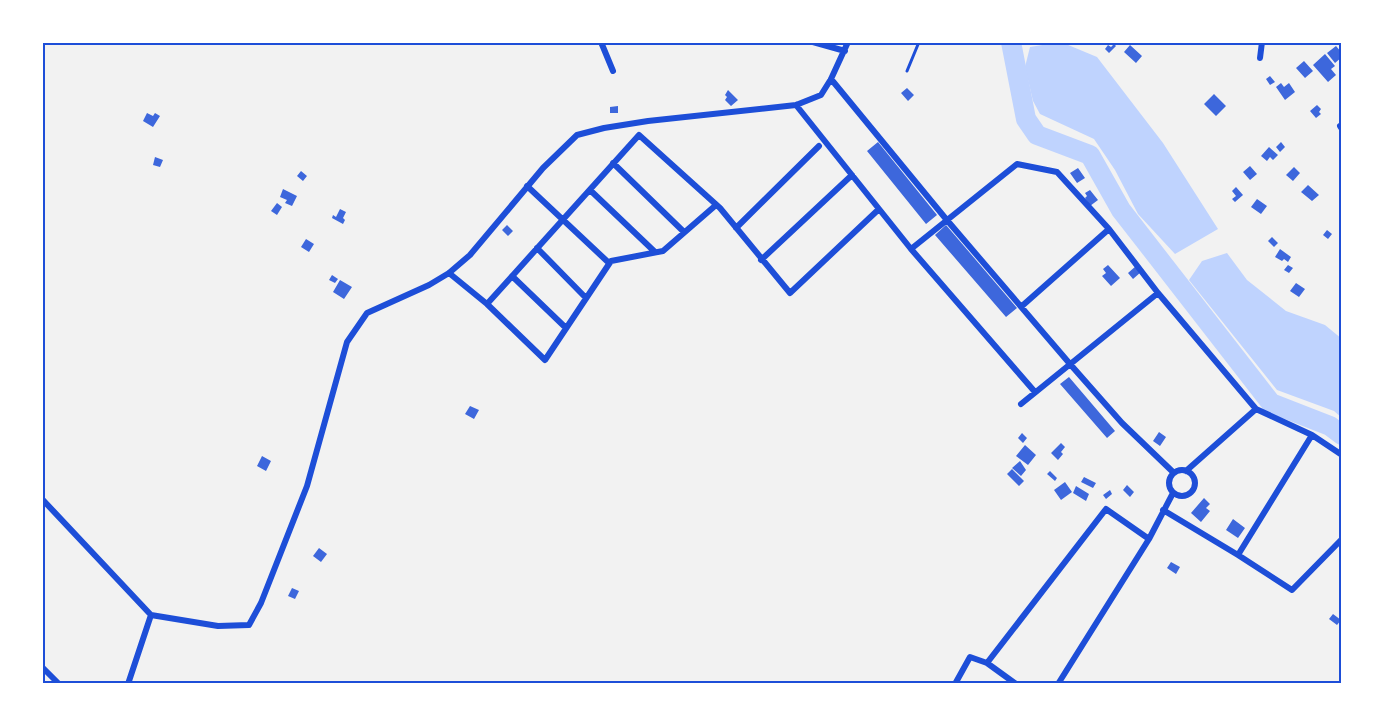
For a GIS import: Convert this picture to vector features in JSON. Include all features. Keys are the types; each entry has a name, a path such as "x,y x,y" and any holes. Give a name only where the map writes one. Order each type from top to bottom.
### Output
{"street":[{"path":"601,42 613,71"},
{"path":"813,42 845,51"},
{"path":"42,499 151,615 218,626 249,625 261,603 307,486 347,342 367,313 429,285 449,273 470,255 527,186 577,135 604,128 796,105 821,95 848,42"},
{"path":"1260,58 1262,42"},
{"path":"831,79 946,219 1071,364 1130,431 1174,473"},
{"path":"796,105 911,249 1035,392"},
{"path":"487,304 639,135 716,205 790,293 879,209"},
{"path":"736,228 819,146"},
{"path":"614,163 684,232"},
{"path":"911,249 1017,164 1057,172 1109,229 1158,292 1256,409 1312,435 1342,455"},
{"path":"761,260 852,175"},
{"path":"527,186 609,263"},
{"path":"590,190 655,252"},
{"path":"449,273 487,304 545,360 611,261 663,250 716,205"},
{"path":"1022,306 1109,229"},
{"path":"537,248 586,298"},
{"path":"512,276 566,328"},
{"path":"1021,404 1158,292"},
{"path":"1186,471 1194,481 1192,490 1182,496 1173,493 1170,490 1169,481 1174,473 1186,471 1256,409"},
{"path":"1238,555 1312,435"},
{"path":"1058,684 1149,539 1173,493"},
{"path":"987,663 1106,509 1149,539"},
{"path":"1163,510 1292,590 1342,539"},
{"path":"128,684 151,615"},
{"path":"955,684 970,657 987,663 1008,682 1016,684"},
{"path":"42,666 59,684"}],"lane":[{"path":"907,71 919,42"}],"water":[{"path":"1061,42 1097,57 1163,143 1218,229 1175,254 1138,214 1115,170 1094,139 1040,114 1033,101 1025,67 1030,47"},
{"path":"1227,253 1247,280 1286,311 1325,325 1342,339 1342,418 1334,411 1277,390 1189,280 1202,261"}],"building":[{"path":"1114,44 1116,46 1109,53 1105,49 1108,45 1111,47"},
{"path":"1130,45 1142,56 1136,63 1124,52"},
{"path":"1336,46 1342,53 1342,57 1335,63 1327,53"},
{"path":"1325,54 1335,66 1331,69 1336,75 1328,82 1313,65"},
{"path":"1304,61 1313,71 1305,78 1296,68"},
{"path":"1270,76 1275,82 1270,85 1266,79"},
{"path":"1281,83 1284,87 1289,83 1295,92 1285,100 1276,87"},
{"path":"907,88 914,95 908,101 901,93"},
{"path":"728,90 738,100 731,106 725,100"},
{"path":"1214,94 1226,106 1216,116 1204,104"},
{"path":"1317,105 1321,109 1319,112 1321,114 1316,118 1310,111"},
{"path":"618,106 618,113 610,113 610,107"},
{"path":"147,113 160,116 153,127 143,121"},
{"path":"878,142 937,215 926,224 867,151"},
{"path":"1281,142 1285,147 1280,152 1276,147"},
{"path":"1269,147 1278,155 1273,160 1270,157 1267,161 1261,156"},
{"path":"155,157 163,160 160,167 153,165"},
{"path":"1250,166 1257,174 1250,180 1243,172"},
{"path":"1294,167 1300,173 1293,181 1286,175"},
{"path":"1078,168 1085,178 1077,183 1070,173"},
{"path":"301,171 307,176 303,181 297,176"},
{"path":"1308,185 1319,195 1312,201 1301,192"},
{"path":"1236,187 1243,195 1235,202 1232,199 1236,196 1232,191"},
{"path":"283,189 297,196 292,206 280,197"},
{"path":"1090,190 1098,200 1090,206 1085,193"},
{"path":"1257,199 1267,206 1261,214 1251,207"},
{"path":"277,203 282,207 277,215 271,211"},
{"path":"340,209 346,212 343,224 332,218 333,215 336,217"},
{"path":"507,225 513,231 508,236 502,230"},
{"path":"946,225 1017,308 1006,317 935,235"},
{"path":"1327,230 1332,234 1328,239 1323,235"},
{"path":"1272,237 1278,243 1274,247 1268,241"},
{"path":"306,239 314,244 309,252 301,247"},
{"path":"1280,249 1291,257 1288,262 1275,257"},
{"path":"1108,265 1120,278 1111,286 1102,276 1106,273 1103,269"},
{"path":"1288,265 1293,268 1289,273 1284,270"},
{"path":"1136,266 1141,272 1133,279 1128,273"},
{"path":"332,275 338,279 335,283 329,280"},
{"path":"340,280 352,287 344,299 333,292"},
{"path":"1296,283 1305,289 1299,297 1290,291"},
{"path":"1069,377 1115,431 1107,438 1060,384"},
{"path":"470,406 479,410 474,419 465,414"},
{"path":"1159,432 1166,437 1160,446 1153,441"},
{"path":"1022,433 1027,438 1023,443 1018,438"},
{"path":"1061,443 1065,447 1058,460 1051,453"},
{"path":"1025,445 1036,455 1028,465 1016,456"},
{"path":"262,456 271,461 266,471 257,466"},
{"path":"1020,461 1026,470 1021,476 1012,468"},
{"path":"1012,469 1024,481 1019,486 1007,474"},
{"path":"1050,471 1057,478 1055,481 1047,474"},
{"path":"1084,477 1096,483 1093,488 1081,482"},
{"path":"1065,482 1072,492 1061,500 1054,490"},
{"path":"1127,485 1134,492 1130,497 1123,490"},
{"path":"1076,486 1089,494 1086,501 1073,493"},
{"path":"1110,490 1112,494 1106,499 1103,495"},
{"path":"1204,498 1210,504 1206,508 1210,511 1201,522 1191,513"},
{"path":"1233,519 1245,528 1238,538 1226,530"},
{"path":"319,548 327,554 321,562 313,556"},
{"path":"1171,562 1180,567 1176,574 1167,568"},
{"path":"292,588 299,591 295,599 288,596"},
{"path":"1333,614 1341,620 1337,625 1329,619"}],"waterway":[{"path":"1011,42 1026,119 1037,135 1090,155 1121,210 1271,403 1330,426 1342,435"}]}
